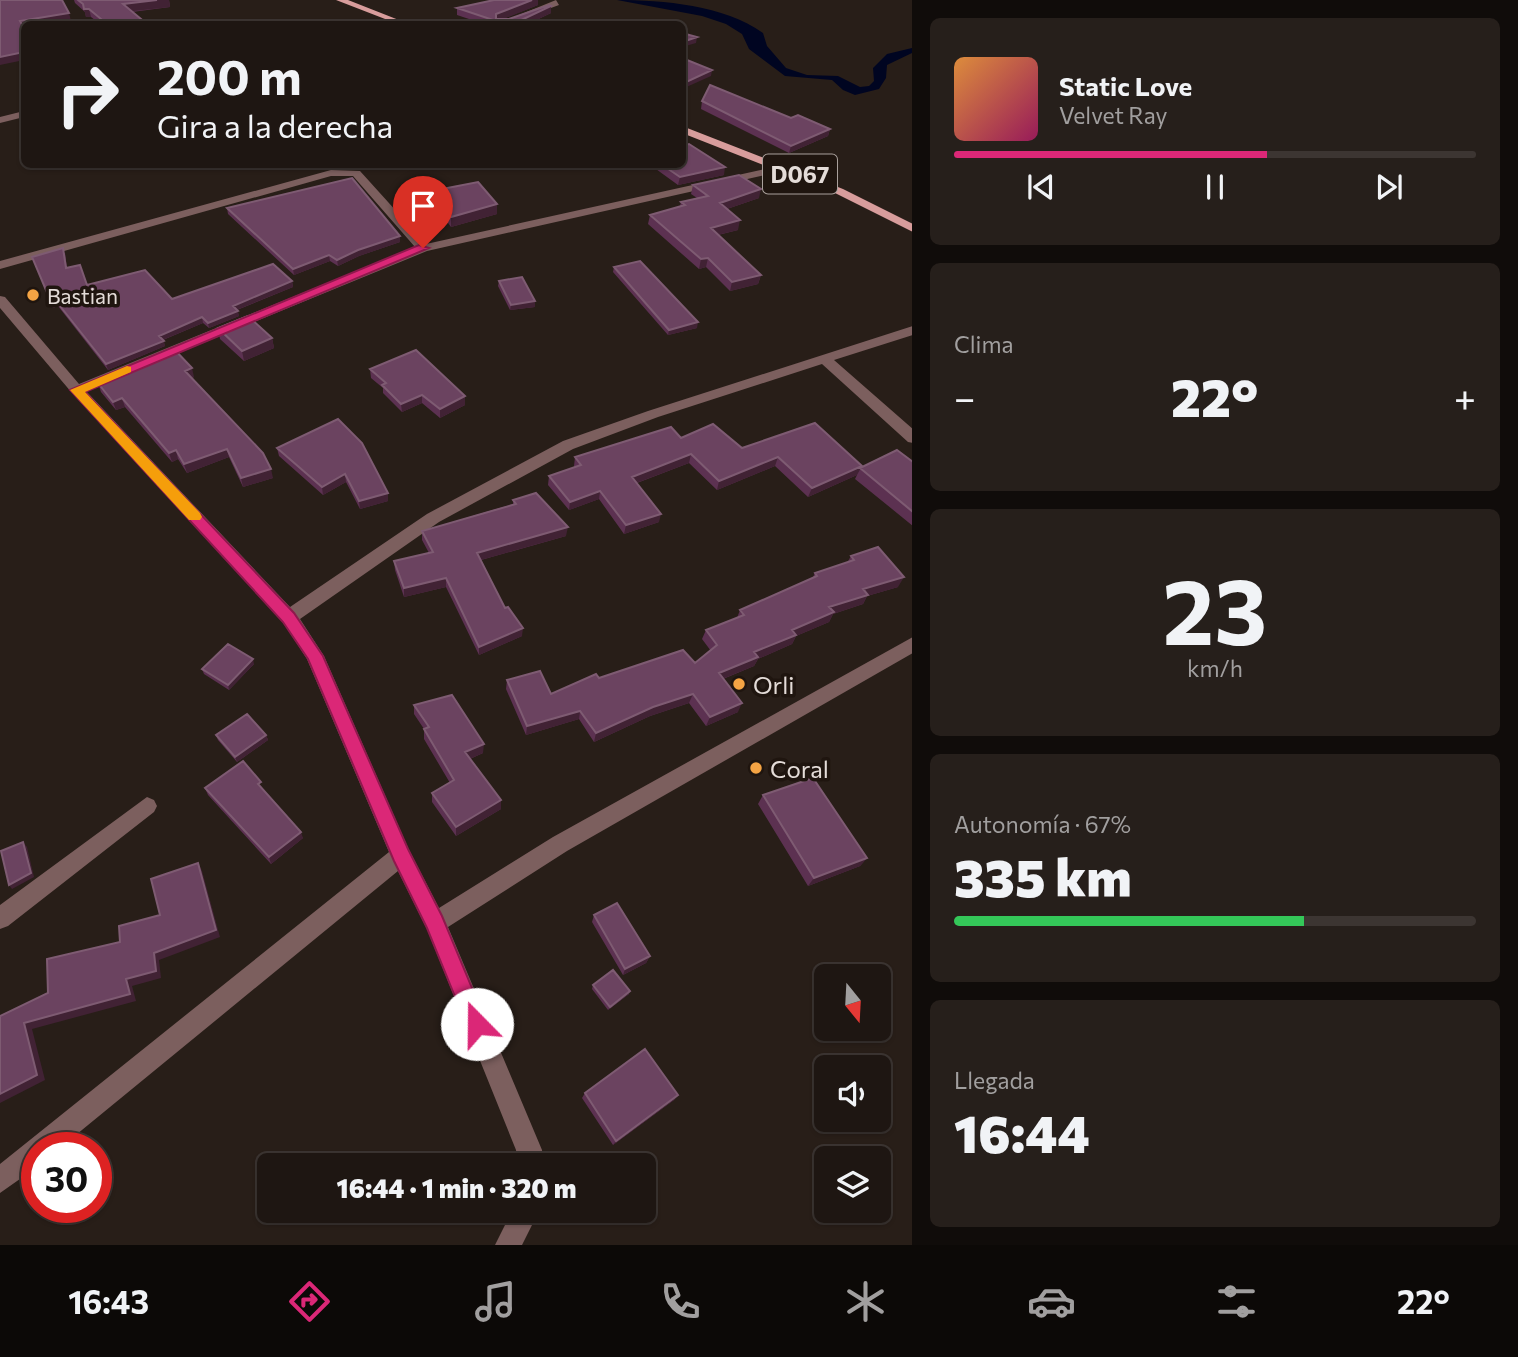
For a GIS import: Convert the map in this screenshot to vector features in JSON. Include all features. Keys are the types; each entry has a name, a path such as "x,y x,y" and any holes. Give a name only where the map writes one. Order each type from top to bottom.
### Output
{"main road":[{"path":"340,0 397,21"},
{"name":"D067","path":"686,131 783,167 875,208 912,229"}],"street":[{"path":"509,21 556,3"},
{"path":"0,120 21,115"},
{"path":"77,390 423,248 701,188 783,167"},
{"path":"0,265 346,171 356,173 423,248"},
{"path":"0,300 77,390 289,617 315,656 401,855 435,923 529,1153"},
{"path":"289,617 433,518 568,445 653,414 912,330"},
{"path":"824,359 912,438"},
{"path":"435,923 559,844 912,644"},
{"path":"0,918 147,806"},
{"path":"59,1132 401,855"},
{"path":"0,1180 21,1163"},
{"path":"508,1245 520,1223"}],"water":[{"path":"617,0 673,3 730,16 763,33 767,46 786,68 807,75 838,76 860,87 869,86 874,81 873,68 887,54 912,48 912,53 887,65 886,78 879,89 855,95 843,90 832,80 785,76 749,49 742,34 726,24 702,16"}],"building":[{"path":"0,0 62,0 69,13 20,21 21,53 0,57"},
{"path":"78,0 157,0 123,4 143,21 103,21 89,9 84,9"},
{"path":"494,0 532,0 496,14 496,19 509,19 551,6 519,21 496,21 457,8"},
{"path":"686,34 697,37 686,41"},
{"path":"686,60 712,70 686,82"},
{"path":"710,85 791,118 798,115 830,129 791,146 702,101"},
{"path":"689,144 725,167 680,177 667,168 686,168 686,145"},
{"path":"739,175 761,189 720,203 740,220 711,228 761,275 732,282 708,258 701,259 650,215 685,205 681,202 708,196 693,185"},
{"path":"352,178 400,236 337,260 329,255 293,269 227,208"},
{"path":"478,182 497,204 451,217 432,191"},
{"path":"63,248 66,268 80,265 87,285 145,270 172,299 273,264 292,281 233,306 238,311 208,323 202,317 159,336 164,341 106,364 56,301 51,302 32,257"},
{"path":"640,261 698,322 669,330 614,267"},
{"path":"522,277 535,301 511,305 499,281"},
{"path":"248,316 272,338 242,351 218,328"},
{"path":"173,348 192,368 185,371 263,453 271,469 241,478 227,449 184,464 176,450 169,453 122,398 113,402 98,383 116,376 114,373"},
{"path":"416,350 465,396 440,409 422,395 401,404 382,385 386,383 370,369"},
{"path":"338,419 362,443 388,493 359,501 345,474 322,487 277,448"},
{"path":"815,423 862,466 812,488 778,457 719,481 691,454 632,477 661,514 626,525 600,491 570,502 549,476 581,465 575,457 671,427 681,438 713,424 742,448"},
{"path":"897,450 912,461 912,511 860,468"},
{"path":"536,493 568,527 477,553 505,608 508,607 523,628 479,647 446,578 404,588 394,561 433,552 422,531 516,504 513,500"},
{"path":"878,547 904,577 863,589 868,595 829,607 834,612 792,630 796,635 754,652 758,657 719,673 742,703 710,717 693,694 653,707 596,733 580,711 527,726 507,680 540,671 551,694 596,674 599,678 683,650 695,663 717,645 706,630 744,615 740,610 817,576 815,573 854,560 851,556"},
{"path":"228,644 253,659 228,685 202,669"},
{"path":"452,695 484,744 465,752 501,800 456,827 432,793 454,780 424,729 429,727 414,705"},
{"path":"247,714 266,735 235,757 216,735"},
{"path":"243,761 261,782 258,784 301,832 269,857 205,788"},
{"path":"813,778 867,858 814,878 763,795"},
{"path":"23,842 31,873 9,885 1,851"},
{"path":"198,863 216,930 154,953 156,971 126,979 130,994 24,1023 37,1075 0,1094 0,1016 48,993 47,959 120,942 119,926 160,915 151,879"},
{"path":"617,903 650,956 625,969 594,915"},
{"path":"613,970 630,991 610,1007 593,985"},
{"path":"645,1049 678,1095 616,1141 585,1093"}],"slow traffic":[{"path":"127,370 77,390 195,517"}],"place":[{"name":"Bastian","path":"33,295"},
{"name":"Orli","path":"739,684"},
{"name":"Coral","path":"756,768"}],"route":[{"path":"423,248 77,390 289,617 315,656 401,855 435,923 477,1024"}]}
